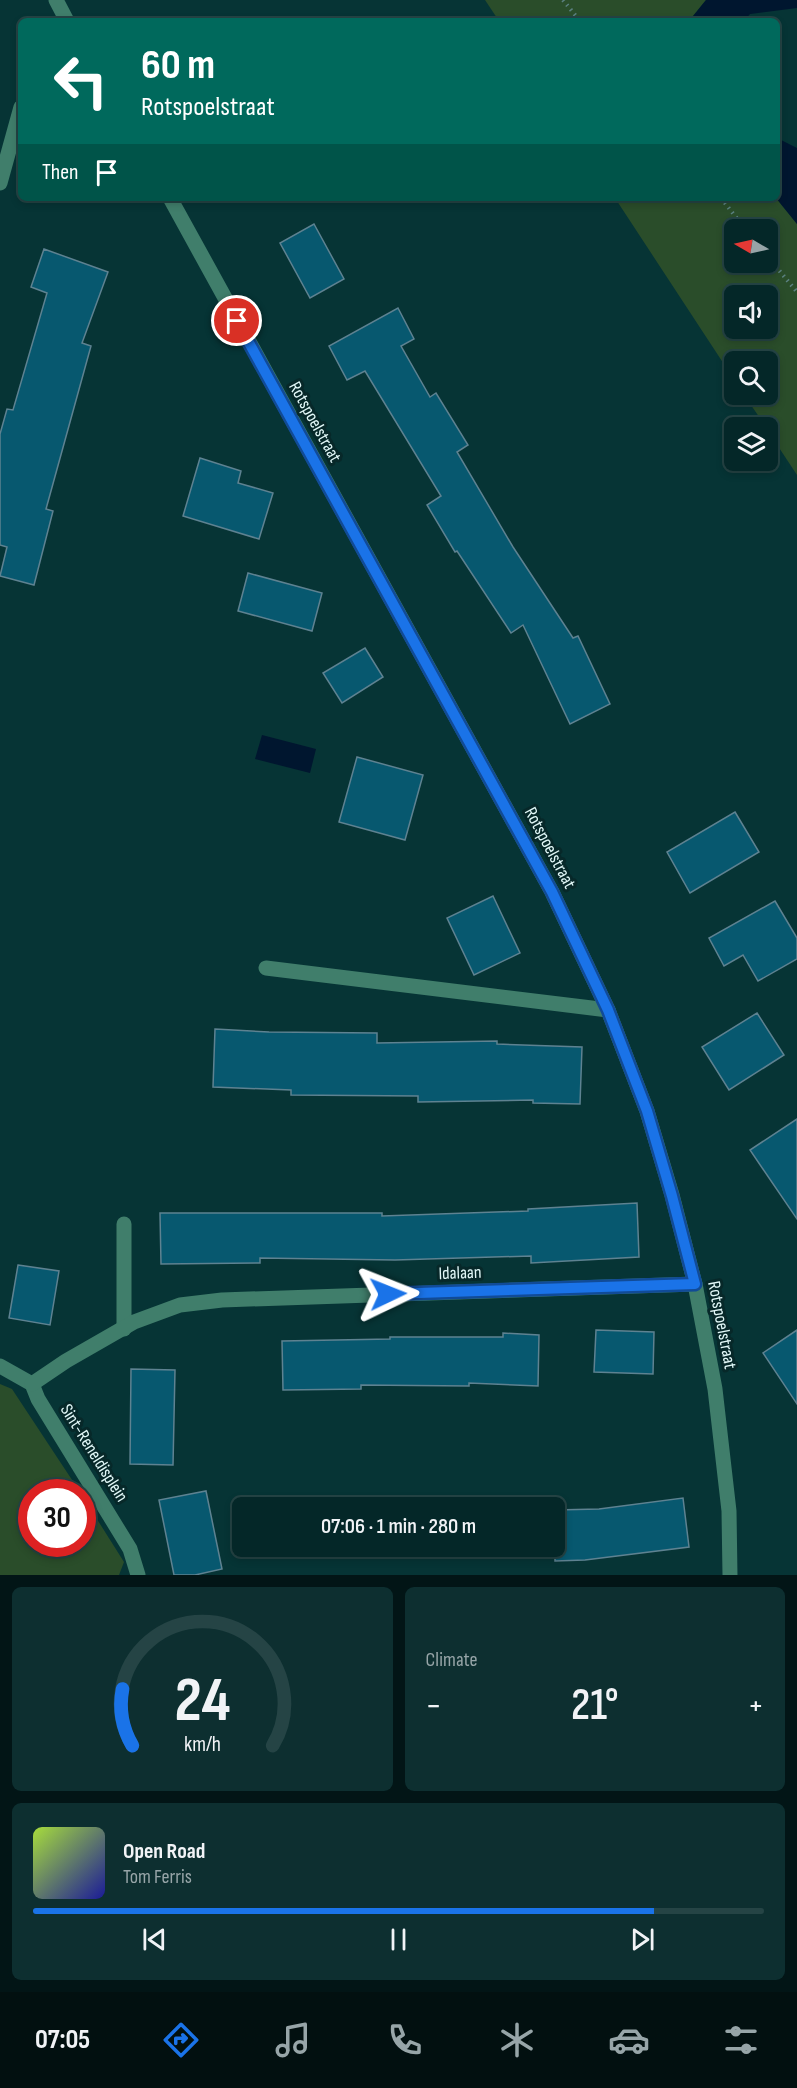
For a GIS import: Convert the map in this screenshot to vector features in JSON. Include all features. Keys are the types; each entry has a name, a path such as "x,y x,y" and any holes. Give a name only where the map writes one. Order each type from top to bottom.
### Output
{"street":[{"path":"56,0 62,18"},
{"path":"0,183 18,118"},
{"name":"Rotspoelstraat","path":"172,201 552,892 608,1010 647,1111 695,1284 716,1400 729,1511 730,1575"},
{"path":"266,968 608,1010"},
{"path":"124,1224 124,1329"},
{"name":"Idalaan","path":"32,1384 66,1361 134,1322 180,1305 222,1300 695,1284"},
{"path":"0,1366 32,1384"},
{"name":"Sint-Reneldisplein","path":"32,1384 38,1398 130,1549 138,1575"}],"path":[{"path":"563,0 578,18"},
{"path":"723,201 737,219"},
{"path":"778,269 797,291"}],"green space":[{"path":"485,0 706,0 691,18 497,18"},
{"path":"617,201 778,201 797,224 797,475 778,446 778,417 759,417 751,405 778,405 778,351 724,351 724,364"},
{"path":"0,1384 12,1389 71,1479 18,1479 18,1557 96,1557 96,1518 124,1562 119,1575 0,1575"}],"water":[{"path":"706,0 797,0 797,8 750,14 747,18 691,18"},
{"path":"780,140 797,148 797,224 778,201"},
{"path":"262,735 316,749 310,773 255,759"}],"building":[{"path":"314,224 344,279 310,298 280,243"},
{"path":"44,249 108,272 82,343 91,346 46,509 53,511 34,585 0,576 7,547 0,545 0,434 7,409 13,410 47,293 31,287"},
{"path":"398,308 414,339 401,346 430,397 436,393 468,445 457,452 513,547 573,638 578,636 610,704 570,724 523,625 511,633 457,551 455,552 427,505 441,496 365,371 347,380 329,346"},
{"path":"200,458 241,471 238,483 273,493 259,539 183,516"},
{"path":"248,573 322,593 312,631 238,611"},
{"path":"365,648 383,677 342,703 323,673"},
{"path":"357,757 423,775 405,840 339,822"},
{"path":"735,812 759,852 690,893 667,852"},
{"path":"493,896 520,953 474,975 447,918"},
{"path":"775,901 797,938 797,959 758,981 743,955 724,966 709,938"},
{"path":"757,1013 784,1055 729,1090 702,1047"},
{"path":"215,1029 377,1033 377,1043 497,1041 497,1044 582,1047 580,1104 533,1103 533,1100 418,1102 418,1096 291,1095 291,1090 213,1087"},
{"path":"797,1119 797,1219 750,1150"},
{"path":"637,1203 639,1257 531,1263 531,1256 395,1260 260,1258 260,1263 161,1264 160,1213 382,1213 382,1216 528,1211 528,1209"},
{"path":"18,1265 59,1271 50,1325 9,1318"},
{"path":"596,1330 654,1332 653,1374 594,1372"},
{"path":"797,1330 797,1404 763,1353"},
{"path":"503,1333 539,1335 538,1386 469,1383 469,1386 361,1385 361,1389 283,1390 282,1341 390,1339 390,1337 503,1337"},
{"path":"131,1369 175,1370 173,1465 130,1464"},
{"path":"206,1491 222,1569 195,1575 174,1575 159,1500"},
{"path":"683,1498 689,1547 585,1560 555,1561 555,1557 565,1557 565,1510 599,1509"}],"route":[{"path":"237,321 552,892 608,1010 647,1111 695,1284 388,1294"}]}
